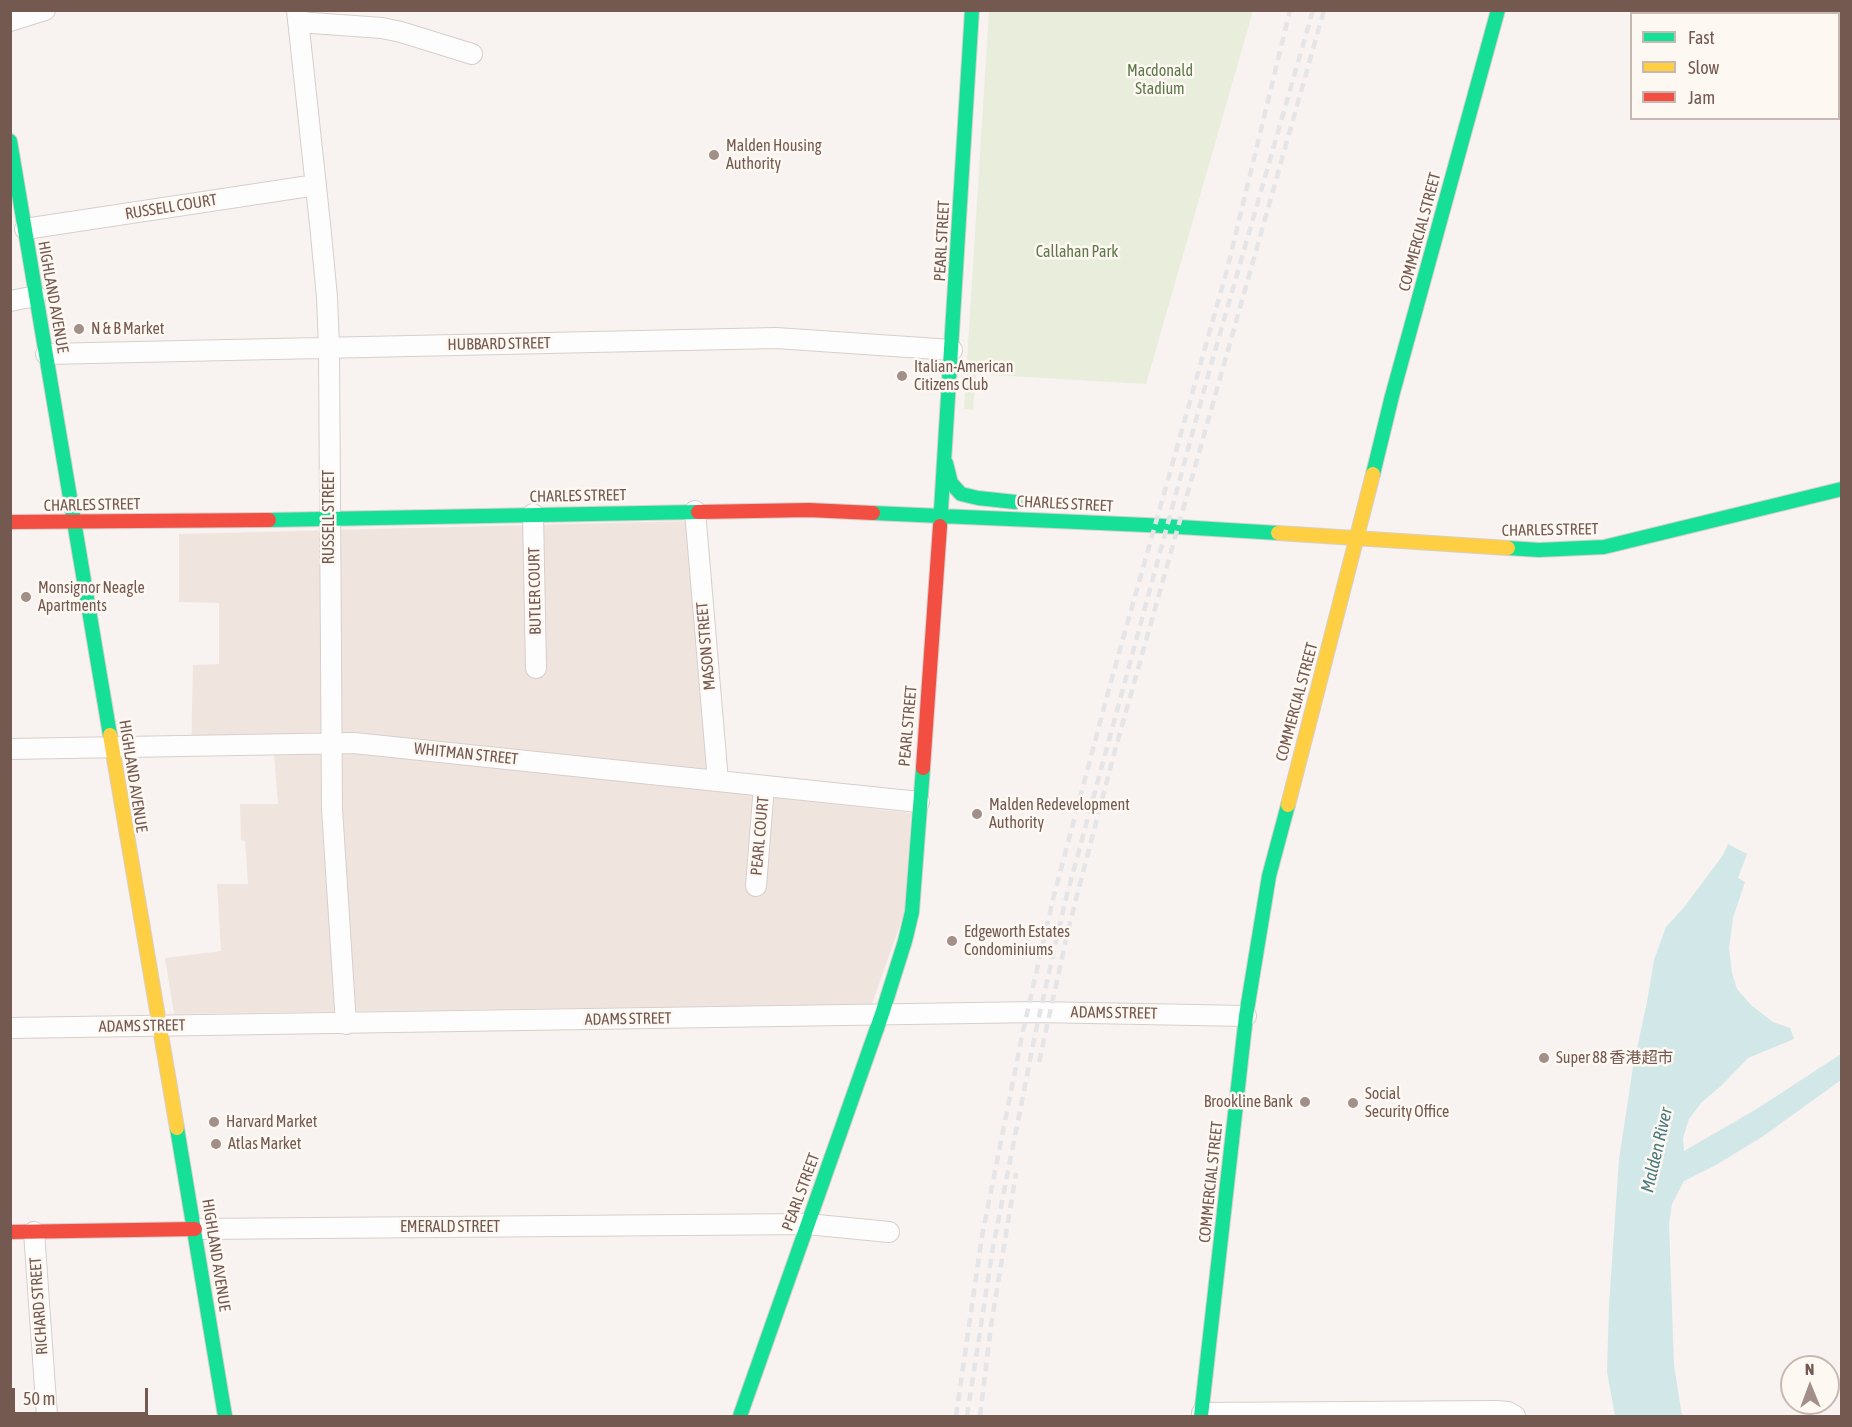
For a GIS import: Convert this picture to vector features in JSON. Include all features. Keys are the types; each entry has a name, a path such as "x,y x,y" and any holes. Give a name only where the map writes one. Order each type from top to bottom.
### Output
{"main road":[{"name":"PEARL STREET","path":"740,1416 882,1014 911,919 942,516 972,10"},
{"name":"COMMERCIAL STREET","path":"1201,1415 1246,1016 1269,876 1392,396 1498,10"},
{"name":"HIGHLAND AVENUE","path":"10,141 225,1416"},
{"name":"CHARLES STREET","path":"946,456 947,472 951,483 961,494 1031,503"},
{"name":"CHARLES STREET","path":"10,522 809,510 1146,525 1539,550 1602,547 1842,489"},
{"name":"CHARLES STREET","path":"1072,508 1146,525"},
{"name":"EMERALD STREET","path":"10,1232 195,1229"}],"street":[{"path":"10,21 45,10"},
{"path":"297,16 386,29 472,54"},
{"name":"RUSSELL STREET","path":"297,16 325,276 329,347 334,860 346,1024"},
{"name":"RUSSELL COURT","path":"25,229 316,185"},
{"path":"10,301 36,296"},
{"name":"HUBBARD STREET","path":"46,354 776,338 952,350"},
{"name":"MASON STREET","path":"695,511 718,781"},
{"name":"BUTLER COURT","path":"533,514 536,668"},
{"name":"WHITMAN STREET","path":"10,749 354,742 919,802"},
{"name":"PEARL COURT","path":"756,886 764,786"},
{"name":"ADAMS STREET","path":"10,1028 1037,1012 1246,1016"},
{"name":"EMERALD STREET","path":"195,1229 807,1224 888,1232"},
{"name":"RICHARD STREET","path":"34,1232 47,1416"},
{"path":"1201,1415 1496,1411 1508,1412 1515,1416"}],"shaded area":[{"path":"689,521 710,790 911,813 905,911 872,1004 174,1014 165,958 221,951 217,884 248,884 245,841 241,840 240,804 278,804 274,754 191,755 193,665 219,664 219,603 179,602 179,534"}],"green space":[{"path":"989,11 1253,11 1146,384 976,374 973,410 964,409"}],"water":[{"name":"Malden River","path":"1728,844 1747,854 1738,878 1745,882 1733,918 1729,948 1732,973 1737,989 1751,1005 1773,1022 1790,1028 1794,1039 1748,1058 1702,1102 1689,1119 1683,1138 1684,1151 1755,1110 1841,1054 1841,1080 1762,1137 1684,1181 1672,1204 1669,1224 1674,1365 1682,1416 1615,1416 1607,1372 1619,1159 1633,1067 1654,960 1666,927 1685,906 1723,855"}],"railway":[{"path":"956,1416 982,1236 1023,1031 1053,899 1110,685 1227,270 1290,10"},
{"path":"967,1416 993,1247 1036,1030 1065,902 1209,372 1313,10"},
{"path":"1039,1062 1070,922 1114,754 1324,10"},
{"path":"980,1416 991,1326 1016,1173"}],"traffic: fast":[{"path":"940,526 972,10"},
{"path":"1373,474 1392,396 1498,10"},
{"path":"10,141 110,735"},
{"path":"946,463 951,483 961,494 1015,502"},
{"path":"1508,548 1539,550 1604,547 1842,489"},
{"path":"269,520 698,512"},
{"path":"873,513 1278,533"},
{"path":"740,1416 882,1014 905,941 912,912 923,768"},
{"path":"1201,1416 1246,1016 1269,876 1288,805"},
{"path":"177,1128 225,1416"}],"traffic: slow":[{"path":"1288,805 1373,474"},
{"path":"1278,533 1508,548"},
{"path":"110,735 177,1128"}],"traffic: jam":[{"path":"698,512 809,510 873,513"},
{"path":"10,522 269,520"},
{"path":"923,768 940,526"},
{"path":"10,1232 195,1229"}],"place":[{"name":"Malden Housing Authority","path":"714,155"},
{"name":"N & B Market","path":"79,329"},
{"name":"Italian-American Citizens Club","path":"902,376"},
{"name":"Monsignor Neagle Apartments","path":"26,597"},
{"name":"Malden Redevelopment Authority","path":"977,814"},
{"name":"Edgeworth Estates Condominiums","path":"952,941"},
{"name":"Super 88 香港超市","path":"1544,1058"},
{"name":"Brookline Bank","path":"1305,1102"},
{"name":"Social Security Office","path":"1353,1103"},
{"name":"Harvard Market","path":"214,1122"},
{"name":"Atlas Market","path":"216,1144"}],"park label":[{"name":"Macdonald Stadium","path":"1160,80"},
{"name":"Callahan Park","path":"1077,252"}]}
